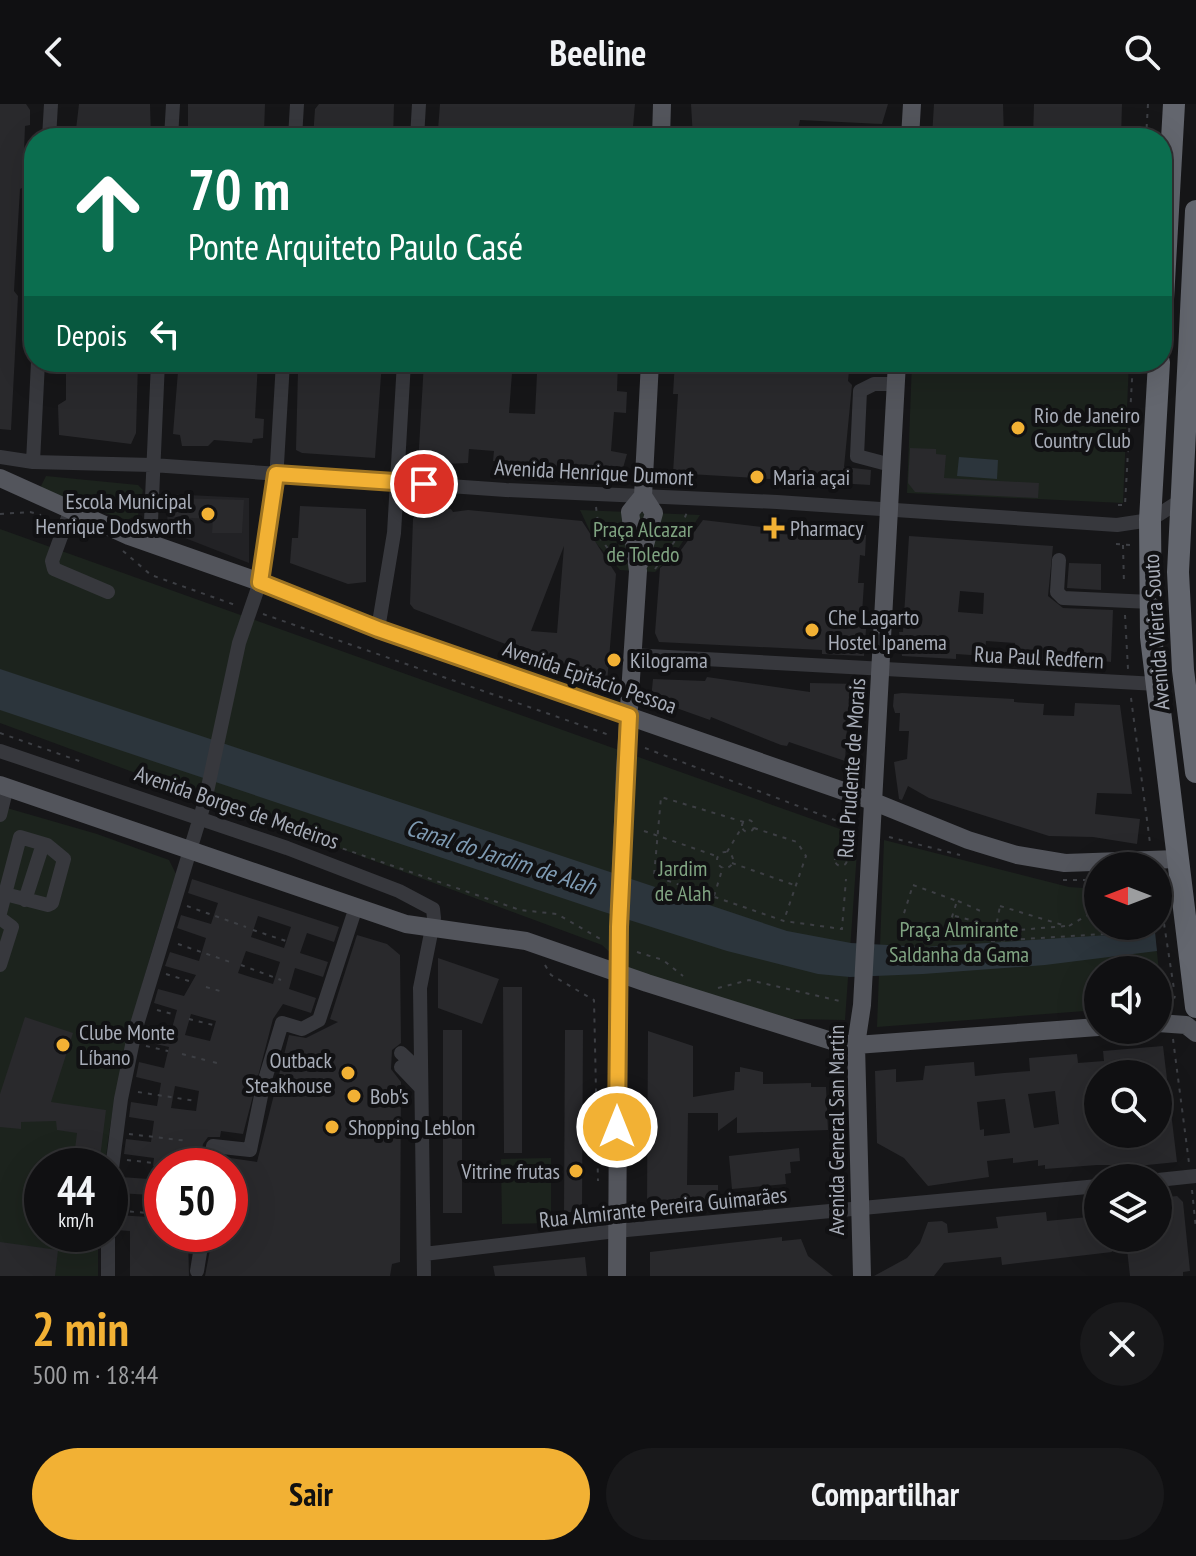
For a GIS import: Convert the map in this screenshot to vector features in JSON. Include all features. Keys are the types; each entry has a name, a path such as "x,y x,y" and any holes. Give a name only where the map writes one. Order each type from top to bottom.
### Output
{"highway":[{"path":"1171,128 1174,104"},
{"name":"Avenida Vieira Souto","path":"1196,211 1180,501 1179,624 1196,772"},
{"name":"Avenida Vieira Souto","path":"1158,372 1150,520 1151,602 1177,859"},
{"path":"1177,859 1190,898 1196,1007"}],"main road":[{"path":"661,128 662,104"},
{"path":"911,128 912,104"},
{"path":"617,1276 618,947 625,770 638,571 630,512 643,496 649,372"},
{"name":"Rua Prudente de Morais","path":"862,985 897,372"},
{"name":"Avenida Epitácio Pessoa","path":"0,478 68,518 260,582 378,629 872,801 968,840 1038,860 1100,864 1177,859"},
{"path":"4,786 431,931 526,941 779,1025 856,1045 1084,1028"},
{"name":"Avenida General San Martin","path":"862,985 856,1045 862,1276"},
{"path":"1172,1023 1186,1025 1196,1033"}],"street":[{"path":"50,128 51,104"},
{"path":"172,128 173,104"},
{"path":"296,128 297,104"},
{"path":"418,128 419,104"},
{"path":"20,490 22,477 33,462 38,372"},
{"path":"150,544 157,372"},
{"path":"115,1148 130,1052 207,794 250,610 260,582 276,474 282,372"},
{"path":"378,629 394,533 403,372"},
{"path":"891,465 857,456 856,441 860,391 874,384 896,384"},
{"name":"Avenida Henrique Dumont","path":"0,457 33,462 152,465 397,483 1117,525 1150,520 1180,501"},
{"path":"68,518 52,561 54,569 108,592"},
{"path":"1059,560 1057,592 1063,598 1151,602"},
{"name":"Rua Paul Redfern","path":"632,655 1157,684"},
{"name":"Avenida Borges de Medeiros","path":"0,751 200,818 423,901 434,913 431,931"},
{"path":"0,815 4,786"},
{"path":"0,965 12,927 0,916 5,894 20,837 43,844 60,854 66,864 52,903 5,894"},
{"path":"25,900 43,844"},
{"path":"248,1150 282,1023 302,1029 319,1020 356,907"},
{"path":"424,1276 420,988 431,931"},
{"path":"421,1072 401,1060 421,1088"},
{"path":"213,1148 232,1148"},
{"path":"1172,1178 1192,1176"},
{"name":"Rua Almirante Pereira Guimarães","path":"424,1254 616,1231 1084,1187"},
{"path":"108,1252 108,1276"},
{"path":"197,1271 200,1252"}],"path":[{"path":"1147,128 1148,104"},
{"path":"1118,505 1125,505 1132,372"},
{"path":"0,514 30,512 68,518"},
{"path":"116,543 134,563 151,575 627,741 870,834 959,855"},
{"path":"1131,694 1150,844"},
{"path":"0,733 89,765"},
{"path":"207,794 520,910 557,914 574,921 595,938 663,960 688,981"},
{"path":"784,921 806,856 803,848 797,842 754,828 751,821 744,822 661,797 654,876 784,921 842,929 846,879"},
{"path":"726,853 744,822"},
{"path":"742,827 748,832 754,828"},
{"path":"644,831 719,857"},
{"path":"721,851 726,853 734,856 730,868 717,864 721,851"},
{"path":"732,863 795,886"},
{"path":"714,897 723,866"},
{"path":"1056,879 1084,880"},
{"path":"980,932 946,936 904,935 899,929 913,885 985,913"},
{"path":"946,936 957,901"},
{"path":"1066,926 1000,906 995,932 1073,926 1084,919"},
{"path":"190,907 246,927"},
{"path":"953,916 982,923"},
{"path":"253,930 286,941"},
{"path":"991,941 1084,935"},
{"path":"179,944 233,963"},
{"path":"543,960 551,975 594,1000 598,1181"},
{"path":"241,965 281,980"},
{"path":"169,975 192,982"},
{"path":"1172,975 1175,995 1172,1005"},
{"path":"704,988 720,988 749,980 862,1005"},
{"path":"206,987 220,991"},
{"path":"158,1010 176,1015"},
{"path":"189,1019 213,1025"},
{"path":"1171,1044 1192,1176 1196,1229"},
{"path":"147,1046 168,1051"},
{"path":"182,1054 205,1060"},
{"path":"139,1092 196,1101"},
{"path":"133,1134 188,1141"},
{"path":"129,1160 144,1162"}],"shaded area":[{"name":"Escola Municipal Henrique Dodsworth","path":"168,494 249,498 249,563 167,531"}],"green space":[{"name":"Rio de Janeiro Country Club","path":"912,372 1129,372 1123,503 907,493"},
{"path":"46,476 138,485 143,490 138,515 127,520 46,494 41,486"},
{"name":"Praça Alcazar de Toledo","path":"580,510 700,515 678,549 655,572 620,570 595,542"},
{"name":"Jardim de Alah","path":"0,529 854,834 858,838 845,1020 792,1019 629,971 602,945 0,723"},
{"name":"Clube Monte Líbano","path":"0,806 97,834 169,860 176,874 124,1055 107,1148 24,1148 24,1252 98,1252 98,1276 0,1276"},
{"name":"Praça Almirante Saldanha da Gama","path":"884,840 1069,887 1084,888 1084,940 1156,940 1157,956 1084,956 1084,1011 877,1027"},
{"path":"551,1158 551,1223 502,1224 501,1159"}],"water":[{"path":"959,457 998,460 997,479 957,476"},
{"name":"Canal do Jardim de Alah","path":"0,669 787,931 851,943 925,947 1084,937 1084,940 1156,940 1157,951 1084,956 1084,960 1045,965 923,974 850,977 818,974 727,951 601,911 0,710"}],"building":[{"path":"0,104 26,104 30,110 30,125 24,128 24,187 20,189 11,430 0,429"},
{"path":"79,104 150,104 151,128 76,128"},
{"path":"188,104 265,104 264,128 188,128"},
{"path":"319,104 394,104 393,128 314,128 315,109"},
{"path":"440,104 635,104 633,128 438,128"},
{"path":"691,104 888,104 882,124 800,120 798,128 692,128"},
{"path":"934,104 1003,104 1004,128 933,128"},
{"path":"1034,104 1122,104 1121,128 1033,128"},
{"path":"66,372 138,372 136,433 131,444 59,435 58,405 66,400"},
{"path":"178,372 257,372 255,418 264,419 263,438 253,439 252,443 214,440 208,446 182,446 180,435 173,434"},
{"path":"298,372 381,372 375,458 296,450"},
{"path":"423,372 618,372 617,391 627,392 626,413 614,412 611,451 627,454 621,475 614,479 585,477 585,473 551,472 551,468 493,461 494,451 469,449 468,463 418,465","holes":["512,373 537,374 535,414 509,413"]},
{"path":"674,372 849,372 848,381 852,385 844,467 871,470 870,485 673,473 678,394 673,394"},
{"path":"910,448 936,449 936,454 946,455 944,478 1039,483 1038,498 915,492 908,483"},
{"path":"173,498 244,500 242,533 212,533 213,519 172,517"},
{"path":"300,506 366,509 366,582 348,584 290,563 292,538 298,538"},
{"path":"423,507 451,509 453,512 468,510 582,521 616,574 607,683 414,609 410,604 413,519 417,510","holes":["564,546 557,633 531,631"]},
{"path":"703,520 780,529 780,534 812,536 815,531 866,535 865,556 860,555 858,583 864,583 861,629 866,629 864,656 822,654 822,650 659,642 655,633 660,568 681,550"},
{"path":"909,536 1053,546 1048,596 1063,608 1113,610 1111,662 1104,661 1103,664 1014,660 1015,643 986,641 985,656 956,654 956,659 902,656 899,632 903,632","holes":["960,591 984,593 983,614 958,612"]},
{"path":"1069,563 1101,564 1101,590 1067,588"},
{"path":"707,677 810,692 810,683 859,684 864,690 864,711 848,711 845,761 789,742 787,746 781,745 711,717 710,720 651,699 653,679 705,681"},
{"path":"894,694 1014,699 1014,702 1044,704 1043,715 1074,716 1075,703 1120,705 1132,794 1097,793 1095,814 1140,819 1137,844 1093,837 1049,836 929,798 908,786 902,800 899,799 894,762 907,759 909,731 899,731 900,713 895,713 893,706"},
{"path":"192,879 339,927 334,942 307,933 300,953 328,962 323,977 295,968 289,989 316,998 311,1013 283,1004 273,1019 243,1134 221,1131 220,1137 208,1137 202,1148 144,1148 144,1157 128,1155 126,1139 151,1142 154,1121 129,1117 131,1102 157,1106 161,1083 136,1077 139,1062 164,1068 169,1047 143,1041 147,1025 171,1032 177,1010 154,1003 158,989 184,996 196,975 165,966 170,952 199,961 206,938 177,928 181,915 211,924 218,903 188,893","holes":["258,916 291,927 284,948 251,937","246,951 280,962 273,984 238,973","191,1014 216,1021 210,1041 185,1035","175,1086 199,1091 196,1111 171,1108"]},
{"name":"Shopping Leblon","path":"357,935 387,944 400,955 401,1043 392,1050 391,1069 401,1082 400,1262 392,1264 390,1276 205,1276 210,1252 248,1252 248,1161 257,1162 289,1035 306,1038 338,1022 330,1019"},
{"path":"438,958 499,979 482,1024 438,1008"},
{"path":"503,987 522,987 522,1153 504,1153"},
{"path":"25,1017 73,1033 51,1102 106,1110 101,1148 75,1148 77,1133 57,1130 56,1121 21,1122 21,1129 0,1127 0,1094"},
{"path":"443,1030 462,1030 462,1213 443,1213"},
{"path":"565,1030 583,1030 582,1212 564,1212"},
{"path":"648,1031 693,1046 693,1097 734,1090 735,1072 740,1072 740,1067 763,1072 763,1084 811,1083 811,1087 826,1087 828,1130 737,1133 737,1117 718,1131 718,1113 688,1113 687,1185 718,1185 718,1196 711,1197 712,1206 682,1209 682,1214 652,1215 652,1207 647,1207"},
{"path":"1163,1046 1165,1060 1104,1060 1103,1051"},
{"path":"1077,1054 1078,1063 1084,1063 1084,1148 1172,1148 1172,1121 1177,1162 1084,1164 1045,1169 1045,1165 1038,1166 1038,1160 1013,1163 1013,1158 987,1161 989,1177 928,1186 904,1158 877,1143 875,1071 896,1069 896,1082 923,1080 925,1066 974,1062 975,1076 1030,1071 1029,1058","holes":["1055,1091 1059,1124 1034,1128 1028,1094","1005,1099 1010,1133 984,1136 984,1129 980,1130 977,1102"]},
{"path":"799,1148 800,1161 790,1162 791,1173 785,1174 786,1184 732,1189 729,1156"},
{"path":"128,1178 144,1179 144,1195 128,1194"},
{"path":"1177,1196 1183,1202 1190,1271 1183,1272 1183,1276 1130,1276 1127,1252 1172,1252 1172,1197"},
{"path":"1046,1212 1047,1221 1084,1217 1084,1252 1112,1252 1002,1265 1001,1257 944,1263 934,1276 874,1276 907,1258 920,1243 928,1222 942,1221 947,1224 948,1233 998,1228 996,1217"},
{"path":"128,1216 144,1217 144,1252 188,1252 189,1276 130,1276"},
{"path":"782,1237 782,1241 801,1239 808,1256 833,1276 650,1276 650,1252"},
{"path":"0,1242 24,1245 24,1252 58,1252 55,1276 0,1276"},
{"path":"585,1257 587,1276 495,1276 493,1266"}],"place":[{"name":"Rio de Janeiro Country Club","path":"1018,428"},
{"name":"Maria açai","path":"757,477"},
{"name":"Escola Municipal Henrique Dodsworth","path":"208,514"},
{"name":"Pharmacy","path":"774,528"},
{"name":"Che Lagarto Hostel Ipanema","path":"812,630"},
{"name":"Kilograma","path":"614,660"},
{"name":"Clube Monte Líbano","path":"63,1045"},
{"name":"Outback Steakhouse","path":"348,1073"},
{"name":"Bob's","path":"354,1096"},
{"name":"Shopping Leblon","path":"332,1127"},
{"name":"Vitrine frutas","path":"576,1171"}],"route":[{"path":"424,484 276,474 275,498 260,582 378,629 629,716 619,927 617,1127"}]}
